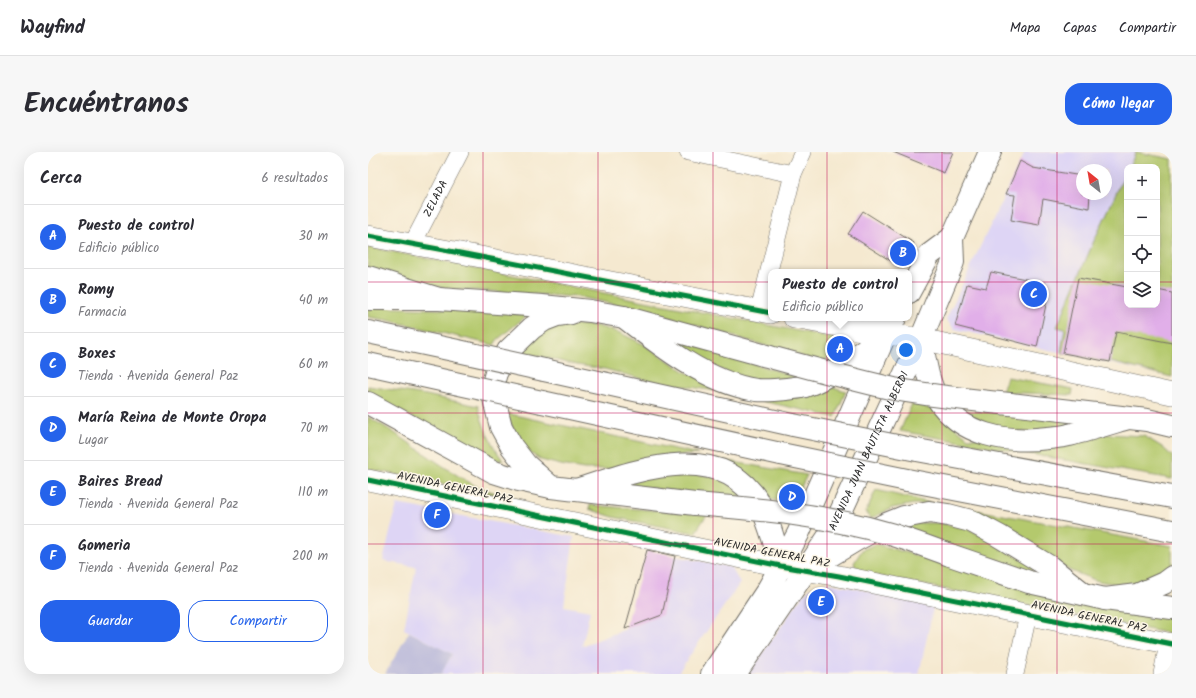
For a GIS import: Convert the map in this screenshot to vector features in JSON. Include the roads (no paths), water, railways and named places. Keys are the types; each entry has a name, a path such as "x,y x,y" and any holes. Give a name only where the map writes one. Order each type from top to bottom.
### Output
{"main road":[{"name":"AVENIDA JUAN BAUTISTA ALBERDI","path":"735,674 831,533 921,339 953,262 952,238 990,152"},
{"name":"AVENIDA JUAN BAUTISTA ALBERDI","path":"912,286 929,255 952,238"},
{"path":"368,277 439,299"},
{"path":"368,299 439,299 590,311 624,317 824,372 895,389 954,398 1128,418 1167,428"},
{"path":"551,487 526,466 512,447 501,427 492,387 496,373 508,351 538,324 557,315 590,311"},
{"path":"624,317 664,349 708,374 731,384 757,390 779,390 804,386 822,378 837,369 890,326"},
{"path":"712,674 767,591 798,534 890,326"},
{"path":"368,332 793,425 917,450 1166,496"},
{"path":"921,339 929,380 937,397 947,411 959,422 982,434 1004,439 1030,440 1068,436 1128,418"},
{"path":"368,364 780,454 907,480 1165,529"},
{"path":"368,403 494,472 518,480 551,487 694,504 770,510 832,520 890,534 1029,582 1094,596 1172,608"},
{"path":"576,490 629,473 680,464 703,466 720,470 732,475 742,483 752,493 760,505 772,533 781,566"},
{"path":"806,570 884,525 904,517 929,512 948,514 985,527 1094,596 1137,595 1164,583 1172,576"}],"street":[{"name":"ZELADA","path":"412,245 460,152"},
{"path":"688,152 793,174"},
{"path":"774,269 793,174 803,152"},
{"path":"368,236 412,245 460,252 765,312 768,297"},
{"path":"810,321 842,327 890,326 921,339 1172,394"},
{"name":"AVENIDA GENERAL PAZ","path":"368,480 781,566 1170,644"},
{"path":"1015,674 1028,615"},
{"path":"1162,674 1170,644"}],"place":[{"name":"Romy","path":"903,253"},
{"name":"Boxes","path":"1034,294"},
{"name":"Puesto de control","path":"840,349"},
{"name":"María Reina de Monte Oropa","path":"792,497"},
{"name":"Gomeria","path":"437,515"},
{"name":"Baires Bread","path":"821,602"}]}
